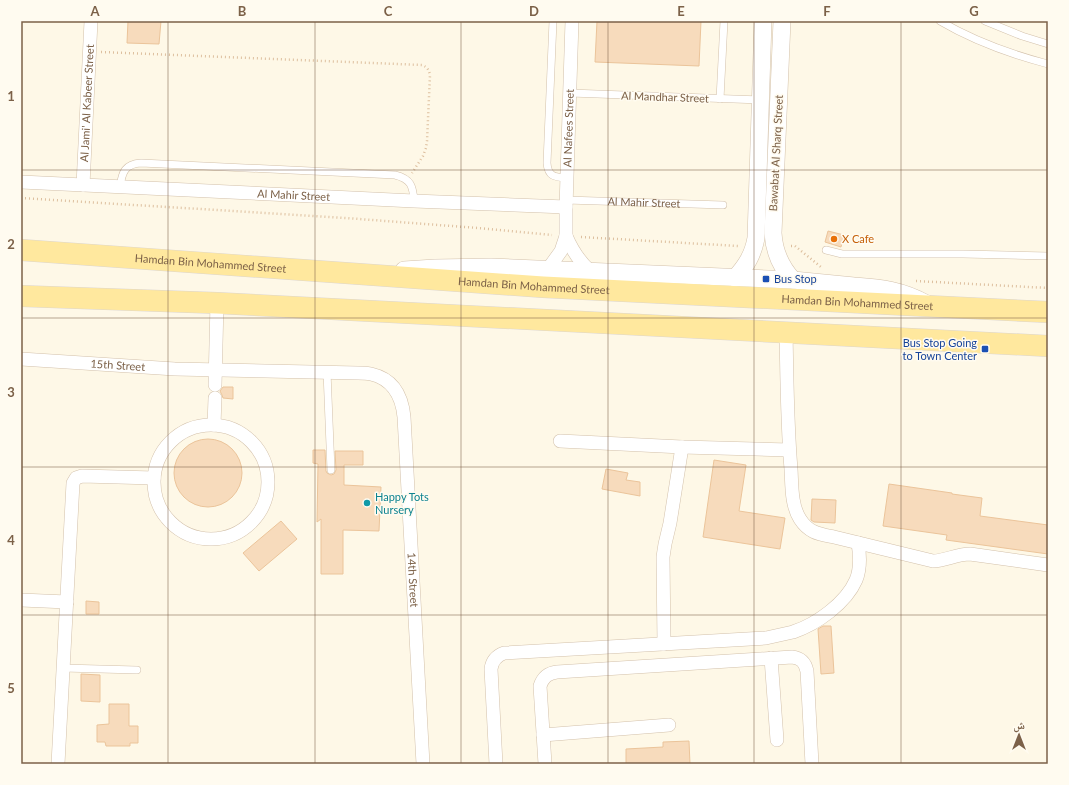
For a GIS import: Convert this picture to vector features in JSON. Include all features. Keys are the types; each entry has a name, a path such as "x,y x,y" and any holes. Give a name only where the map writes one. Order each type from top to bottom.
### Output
{"main road":[{"name":"Hamdan Bin Mohammed Street","path":"21,250 543,288 1048,312"},
{"path":"21,296 217,303 1048,346"}],"street":[{"name":"Al Jami' Al Kabeer Street","path":"83,185 92,21"},
{"name":"Al Nafees Street","path":"572,21 566,236 573,252 582,264 590,271"},
{"name":"Bawabat Al Sharq Street","path":"735,278 747,264 756,238 763,21"},
{"name":"Bawabat Al Sharq Street","path":"782,21 773,226 774,246 777,256 786,273 793,280"},
{"name":"Al Mahir Street","path":"21,182 414,201 566,203"},
{"name":"Al Nafees Street","path":"548,270 560,251 566,236"},
{"path":"358,274 442,267 491,267 793,280 892,290 919,299 931,306"},
{"path":"214,425 217,303"},
{"path":"786,332 789,450 794,504 800,519 806,526 817,534 933,561 944,560 957,555 970,554 1048,565"},
{"name":"15th Street","path":"21,359 215,371 371,374 383,378 400,396"},
{"name":"14th Street","path":"400,396 404,418 423,764"},
{"path":"202,425 214,425 225,426 236,430 254,443 265,462 268,473 267,495 260,511 250,524 241,531 219,538 197,537 186,533 169,520 157,500 154,478 160,457 173,439 192,428 202,425"},
{"path":"560,441 682,447 789,450"},
{"path":"664,644 663,557 682,447"},
{"path":"58,764 72,491 74,480 82,476 154,478"},
{"path":"496,764 491,669 493,661 499,655 504,653 766,638 795,631 808,625 830,611 839,603 852,587 858,570 858,543"},
{"path":"21,600 66,602"},
{"path":"545,764 540,686 545,677 553,672 796,657 803,661 807,671 812,764"},
{"path":"771,658 776,740"},
{"path":"543,734 668,725"}],"lane":[{"path":"553,21 546,163 548,172 551,175 555,177 567,178"},
{"path":"720,99 724,21"},
{"path":"940,21 969,37 989,45 1015,55 1048,64"},
{"path":"985,21 1022,36 1048,44"},
{"name":"Al Mandhar Street","path":"570,93 761,100"},
{"path":"120,187 121,177 124,171 134,164 141,163 395,175 407,180 411,185 414,201"},
{"name":"Al Mahir Street","path":"566,203 722,205"},
{"path":"826,250 842,254 1048,256"},
{"path":"327,372 331,470"},
{"path":"63,668 137,670"}],"path":[{"path":"90,52 422,65 429,71 430,76 427,141 423,156 407,180"},
{"path":"21,198 353,218 566,236 754,247"},
{"path":"774,246 794,246 827,270"},
{"path":"913,281 1048,288"}],"building":[{"path":"128,21 161,21 159,44 127,43"},
{"path":"597,21 701,21 699,66 595,62"},
{"name":"X Cafe","path":"828,231 844,235 841,247 825,242"},
{"path":"223,387 233,387 233,399 223,398 220,391"},
{"path":"208,439 221,442 232,449 239,460 242,473 239,486 232,497 221,504 208,507 195,504 184,497 177,486 174,473 177,460 184,449 195,442"},
{"path":"313,450 325,450 326,471 331,475 334,474 336,470 335,451 363,451 363,465 344,465 344,485 381,487 379,531 343,530 343,574 321,574 321,519 317,522 318,464 313,463"},
{"path":"714,460 746,465 739,511 785,518 780,549 703,537"},
{"path":"606,469 628,473 626,480 640,482 640,496 602,489"},
{"path":"889,484 982,498 980,516 1048,525 1048,554 946,540 947,535 883,526"},
{"path":"812,499 836,500 835,523 814,522 811,520"},
{"path":"281,521 297,539 259,571 243,553"},
{"path":"86,601 99,602 99,614 86,614"},
{"path":"823,626 831,626 834,673 821,674 818,629"},
{"path":"81,674 100,675 100,702 81,701"},
{"path":"109,704 129,704 129,726 138,726 138,743 130,743 130,746 106,746 105,742 97,742 97,725 109,724"},
{"path":"689,741 690,764 626,764 626,749 663,747 663,742"}],"place":[{"name":"X Cafe","path":"834,239"},
{"name":"Bus Stop","path":"766,279"},
{"name":"Bus Stop Going to Town Center","path":"985,349"},
{"name":"Happy Tots Nursery","path":"367,503"}]}
